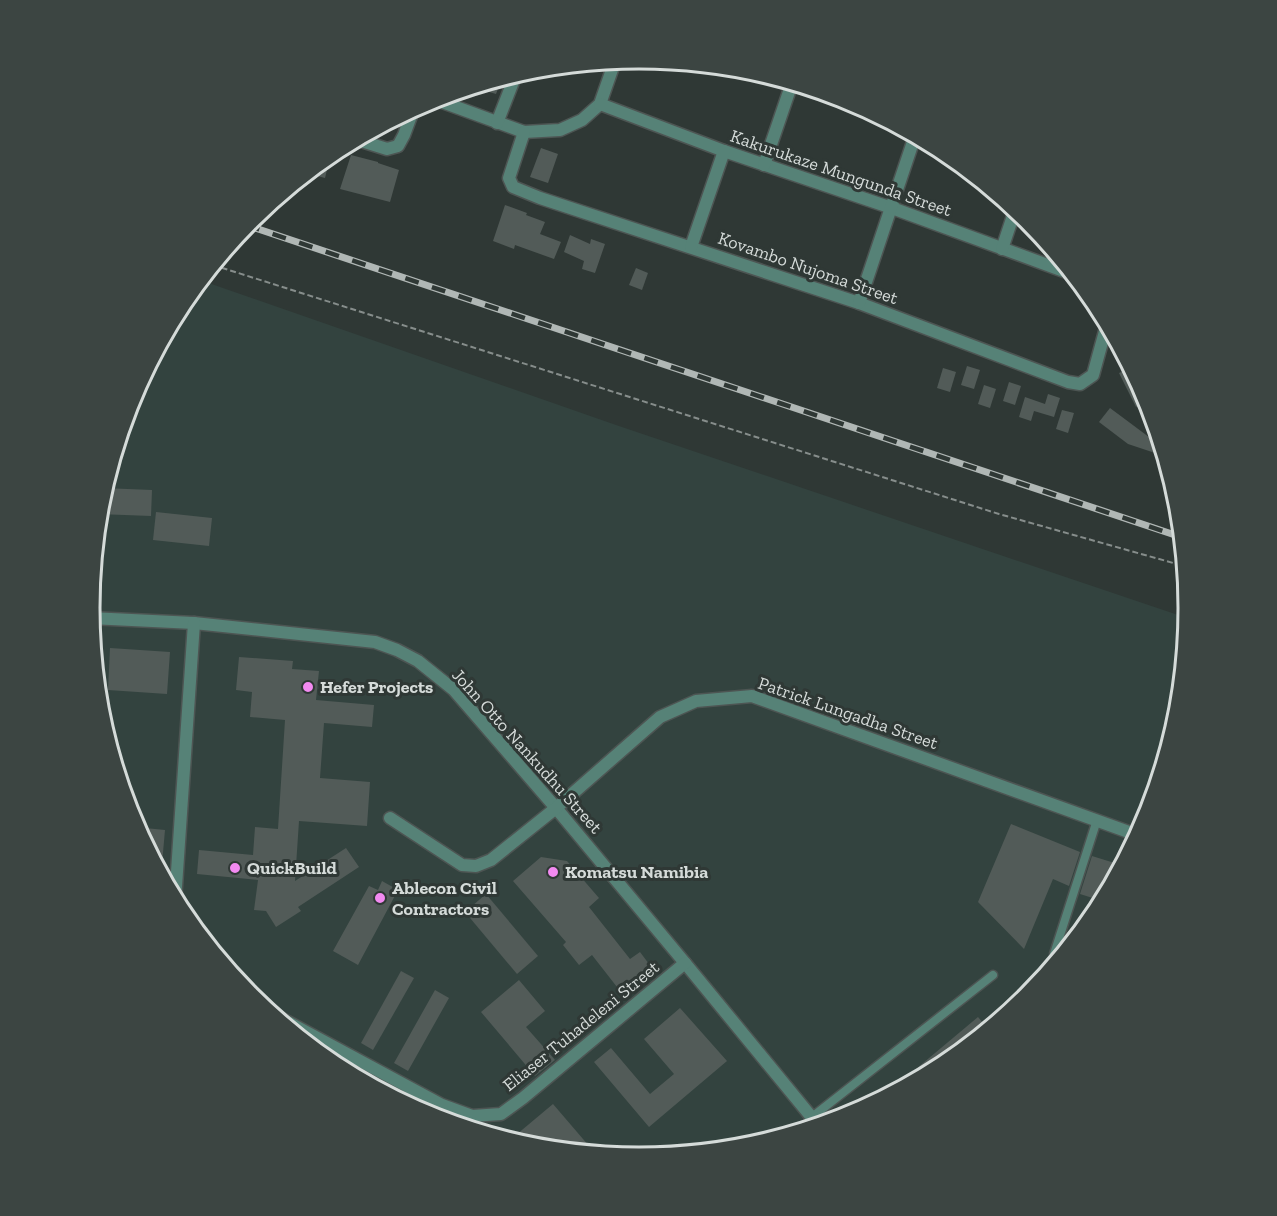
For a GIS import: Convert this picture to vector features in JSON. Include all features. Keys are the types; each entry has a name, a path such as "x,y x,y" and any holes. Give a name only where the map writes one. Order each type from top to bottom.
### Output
{"street":[{"path":"448,104 524,132 560,130 582,120 600,104 612,70"},
{"path":"497,123 512,84"},
{"path":"764,165 789,91"},
{"name":"Kakurukaze Mungunda Street","path":"600,104 724,151 892,208 1057,269"},
{"path":"367,142 387,149 398,146 409,121"},
{"name":"Kovambo Nujoma Street","path":"524,132 508,178 513,187 540,198 860,303 1068,382 1080,384 1093,375 1104,336"},
{"path":"860,303 912,144"},
{"path":"692,248 724,151"},
{"path":"1002,249 1012,219"},
{"name":"John Otto Nankudhu Street","path":"100,618 194,623 375,642 418,661 454,690 556,808 812,1118"},
{"path":"176,884 194,623"},
{"name":"Patrick Lungadha Street","path":"390,818 462,865 476,866 491,860 556,808 660,717 696,701 752,696 1128,832"},
{"name":"Eliaser Tuhadeleni Street","path":"306,1033 442,1105 472,1116 501,1114 685,963"}],"lane":[{"path":"1056,949 1097,820"},
{"path":"824,1114 993,975"}],"path":[{"path":"221,268 999,514 1175,564"}],"shaded area":[{"path":"209,283 616,425 1178,615 1173,678 1167,713 1149,781 1122,846 1105,878 1087,907 1044,963 1020,989 967,1036 908,1075 845,1106 778,1129 744,1137 674,1146 638,1147 603,1146 533,1137 499,1129 432,1106 369,1075 339,1056 310,1036 257,989 233,963 190,907 155,846 141,814 128,781 110,713 101,643 101,573 104,538 118,468 128,435 155,370 172,338"}],"building":[{"path":"499,87 496,94 486,91"},
{"path":"541,148 558,154 548,183 530,177"},
{"path":"351,155 399,170 390,202 340,189"},
{"path":"327,168 325,178 316,176"},
{"path":"505,205 545,222 540,234 561,242 554,259 515,245 514,249 493,241"},
{"path":"570,235 590,244 591,239 605,244 595,273 582,269 584,261 564,252"},
{"path":"636,268 648,273 642,290 629,285"},
{"path":"967,366 980,370 974,389 961,385"},
{"path":"943,368 956,372 950,392 937,388"},
{"path":"1123,371 1138,406 1136,407 1119,373"},
{"path":"1009,382 1021,386 1015,405 1003,401"},
{"path":"984,385 996,389 990,408 978,404"},
{"path":"1048,394 1060,398 1054,417 1034,411 1031,421 1019,417 1025,397 1045,404"},
{"path":"1110,408 1150,438 1154,453 1128,444 1099,422"},
{"path":"1062,410 1074,413 1068,433 1056,429"},
{"path":"113,488 152,490 151,516 108,514"},
{"path":"156,512 212,518 209,546 153,540"},
{"path":"110,648 170,652 167,694 108,690"},
{"path":"239,657 293,661 292,669 319,671 316,700 374,705 372,727 324,723 320,778 370,782 367,826 299,821 295,881 346,848 359,867 298,907 301,911 276,927 266,911 254,910 258,880 197,874 199,850 253,855 255,827 278,829 285,720 250,717 252,692 236,690"},
{"path":"1011,824 1080,852 1069,886 1053,879 1024,949 978,902"},
{"path":"147,828 165,830 162,859"},
{"path":"1092,856 1113,863 1093,898 1080,894"},
{"path":"541,857 567,861 599,898 589,907 630,959 640,952 655,972 624,996 592,955 579,965 563,945 566,942 513,881"},
{"path":"382,881 398,890 358,965 333,951 369,886 378,890"},
{"path":"486,894 538,956 517,974 465,912"},
{"path":"401,971 414,978 373,1050 361,1043"},
{"path":"519,980 545,1011 526,1027 555,1060 535,1076 481,1012"},
{"path":"435,990 449,998 408,1071 394,1063"},
{"path":"680,1008 727,1061 649,1127 594,1062 611,1048 650,1094 674,1074 644,1039"},
{"path":"978,1017 983,1023 967,1036 911,1073"},
{"path":"553,1104 587,1144 533,1137 518,1133"}],"railway":[{"path":"256,228 1172,534"}],"place":[{"name":"Hefer Projects","path":"308,687"},
{"name":"QuickBuild","path":"235,868"},
{"name":"Komatsu Namibia","path":"553,872"},
{"name":"Ablecon Civil Contractors","path":"380,898"}]}
